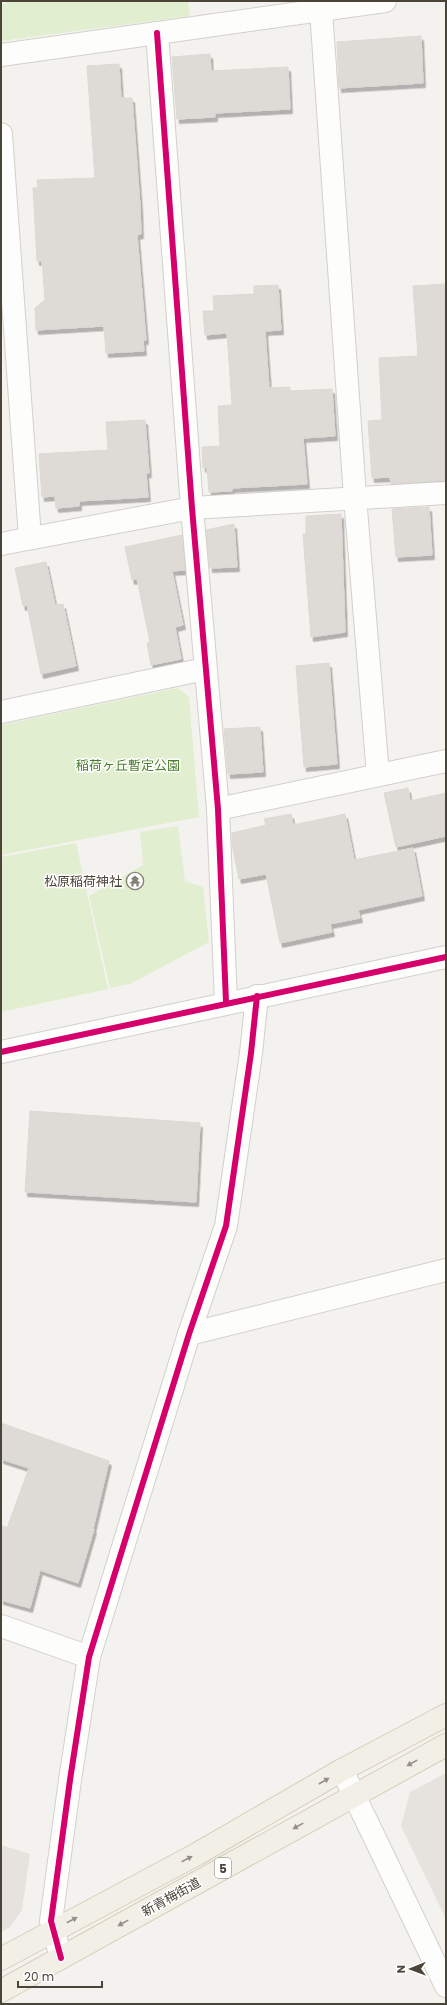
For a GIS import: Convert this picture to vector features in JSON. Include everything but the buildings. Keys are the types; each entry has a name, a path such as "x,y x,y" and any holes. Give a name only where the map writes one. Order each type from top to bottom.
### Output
{"main road":[{"name":"新青梅街道","path":"1,1959 52,1930 197,1854 342,1770 446,1715"},
{"name":"新青梅街道","path":"1,1991 446,1745"}],"street":[{"path":"1,56 385,1"},
{"path":"321,10 355,498 378,775"},
{"path":"157,33 192,508 218,809 226,1002"},
{"path":"1,134 30,538"},
{"path":"1,544 192,508 446,493"},
{"path":"1,712 205,669"},
{"path":"218,809 446,761"},
{"path":"1,1052 226,1002 446,956"},
{"path":"61,1958 52,1930 51,1921 69,1788 89,1658 189,1334 226,1226 251,1053 257,996"},
{"path":"189,1334 446,1270"},
{"path":"1,1626 89,1658"},
{"path":"342,1770 446,1986"}],"green space":[{"path":"12,1 188,1 190,16 1,41 1,4"},
{"name":"稲荷ヶ丘暫定公園","path":"178,688 189,697 199,817 1,855 1,725"},
{"path":"178,826 185,881 203,887 209,942 130,984 110,988 89,896 143,865 140,832"},
{"path":"76,843 108,989 1,1012 1,857"}],"shaded area":[{"path":"446,1773 446,1919 401,1826 410,1792"},
{"path":"1,1845 30,1854 22,1910 10,1927 1,1932"}],"cycle path":[{"path":"157,33 192,508 218,809 226,1002"},
{"path":"1,1052 446,957"},
{"path":"61,1958 51,1921 70,1780 89,1657 189,1334 226,1226 251,1053 257,996"}],"place":[{"name":"松原稲荷神社","path":"135,881"}]}
